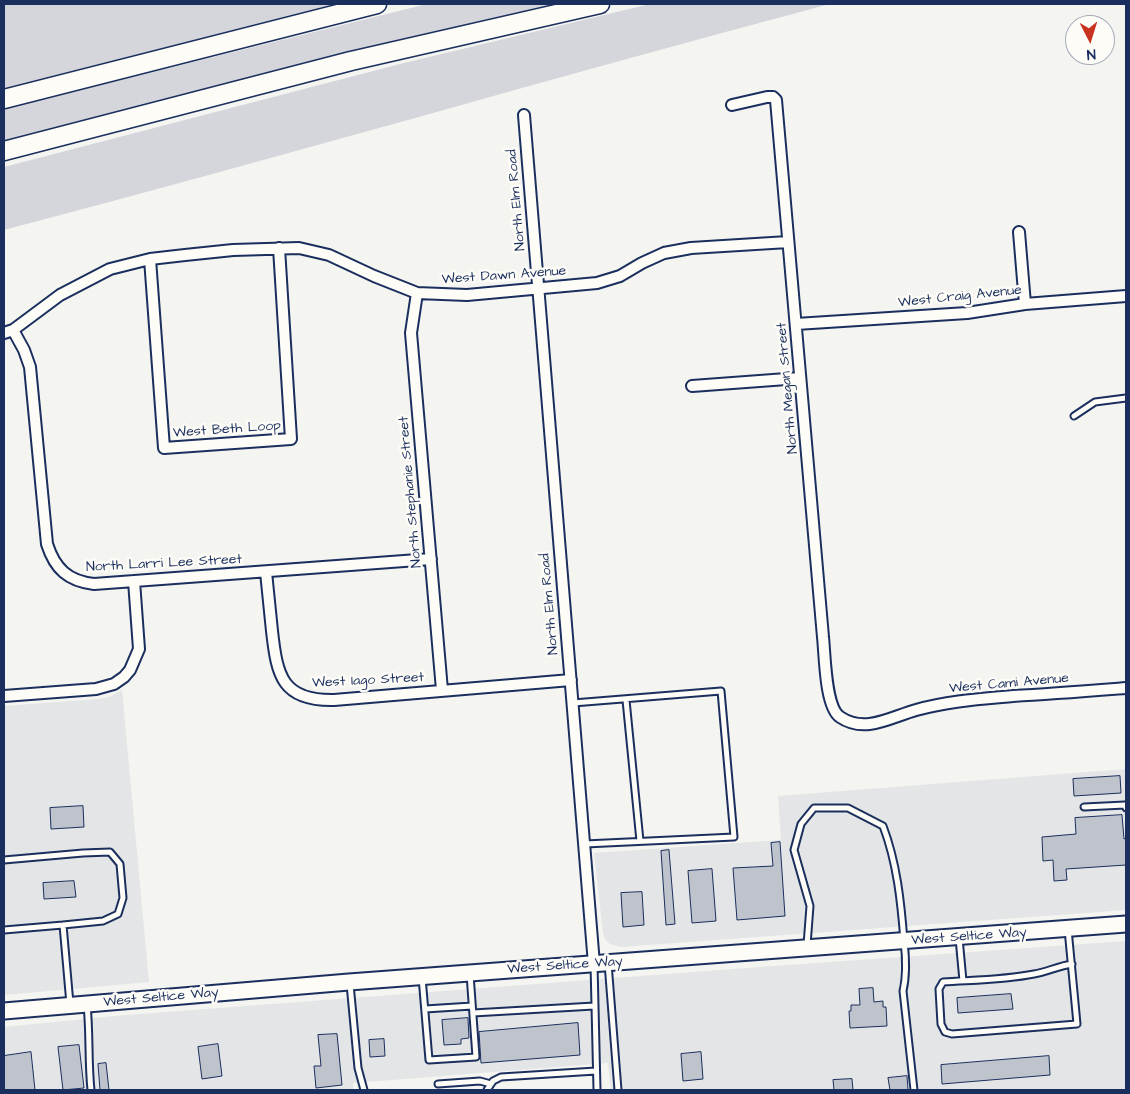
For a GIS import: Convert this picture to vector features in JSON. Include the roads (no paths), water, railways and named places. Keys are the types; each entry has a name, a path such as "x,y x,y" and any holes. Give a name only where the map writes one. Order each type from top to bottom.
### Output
{"highway":[{"path":"4,99 378,4"},
{"path":"4,151 351,61 600,4"}],"main road":[{"name":"West Seltice Way","path":"4,1011 349,982 1126,924"}],"street":[{"name":"North Megan Street","path":"732,105 767,97 773,97 776,100 828,685 832,704 838,716"},
{"name":"North Elm Road","path":"524,115 585,844 601,963"},
{"path":"1019,232 1025,304"},
{"name":"West Dawn Avenue","path":"8,332 60,295 83,282 110,269 150,259 233,250 299,248 329,254 374,276 417,292 467,295 597,283 620,276 664,253 691,248 788,242"},
{"name":"West Beth Loop","path":"150,259 164,448 291,439 278,248"},
{"name":"North Stephanie Street","path":"417,292 411,333 442,690"},
{"name":"West Craig Avenue","path":"796,324 967,313 1025,304 1126,296"},
{"name":"North Larri Lee Street","path":"8,332 24,350 30,367 46,534 50,554 64,573 81,582 94,584 431,559"},
{"path":"692,386 800,378"},
{"name":"West Iago Street","path":"266,572 276,664 286,684 307,698 318,700 571,680"},
{"path":"4,696 96,689 114,684 124,677 133,665 139,650 134,581"},
{"name":"West Cami Avenue","path":"838,716 849,722 865,725 888,721 914,710 951,701 1126,688"}],"lane":[{"path":"1074,416 1095,402 1126,398"},
{"path":"573,703 721,691 734,837 585,844"},
{"path":"626,700 640,841"},
{"path":"1084,807 1125,805 1126,808"},
{"path":"807,948 810,906 794,850 800,824 814,808 848,808 883,826 891,848 901,900 907,977 903,991 914,1090"},
{"path":"4,860 110,852 120,864 123,898 118,914 104,921 4,930"},
{"path":"63,925 70,1006"},
{"path":"1068,929 1072,964 1077,1024 952,1034 945,1032 941,1024 939,989 943,982 1011,978 1037,974 1058,966 1072,964"},
{"path":"959,937 963,981"},
{"path":"601,963 618,1090"},
{"name":"North Elm Road","path":"597,1090 594,1006 601,963"},
{"path":"422,977 429,1060 476,1057 470,973"},
{"path":"349,982 358,1068 364,1090"},
{"path":"87,1004 89,1025 88,1062 91,1090"},
{"path":"425,1009 472,1006"},
{"path":"473,1013 594,1006"},
{"path":"487,1090 498,1078 505,1076 596,1072"},
{"path":"438,1084 480,1081 491,1084"}]}
